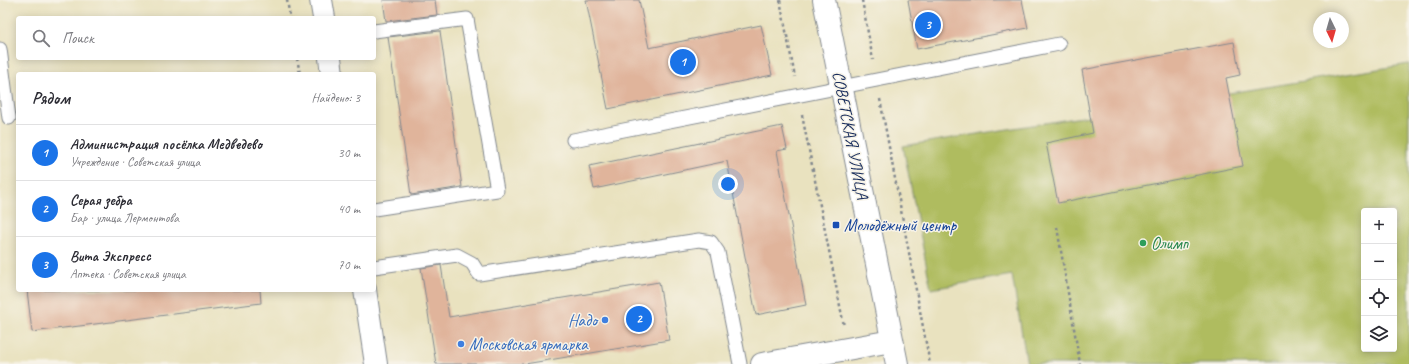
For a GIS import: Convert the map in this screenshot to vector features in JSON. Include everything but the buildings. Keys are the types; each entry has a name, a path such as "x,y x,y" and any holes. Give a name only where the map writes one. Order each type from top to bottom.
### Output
{"main road":[{"path":"321,0 324,16"},
{"name":"СОВЕТСКАЯ УЛИЦА","path":"824,0 897,364"},
{"path":"330,60 332,72"},
{"path":"365,292 376,364"},
{"path":"762,364 892,341"}],"lane":[{"path":"376,31 467,19 497,190 376,209"},
{"path":"573,140 1059,44"},
{"path":"0,49 9,119"},
{"path":"376,267 457,255 472,263 478,274 699,240 711,242 718,252 740,364"}],"path":[{"path":"287,0 290,16"},
{"path":"780,0 848,349"},
{"path":"862,0 873,62"},
{"path":"297,60 300,72"},
{"path":"879,93 930,364"},
{"path":"1057,227 1080,364"}],"green space":[{"name":"Олимп","path":"1409,64 1409,364 1027,364 1012,275 931,289 903,146"}],"place":[{"name":"Вита Экспресс","path":"928,25"},
{"name":"Администрация посёлка Медведево","path":"683,62"},
{"name":"Молодёжный центр","path":"836,225"},
{"name":"Олимп","path":"1143,243"},
{"name":"Серая зебра","path":"639,319"},
{"name":"Надо","path":"605,320"},
{"name":"Московская ярмарка","path":"461,344"}]}
